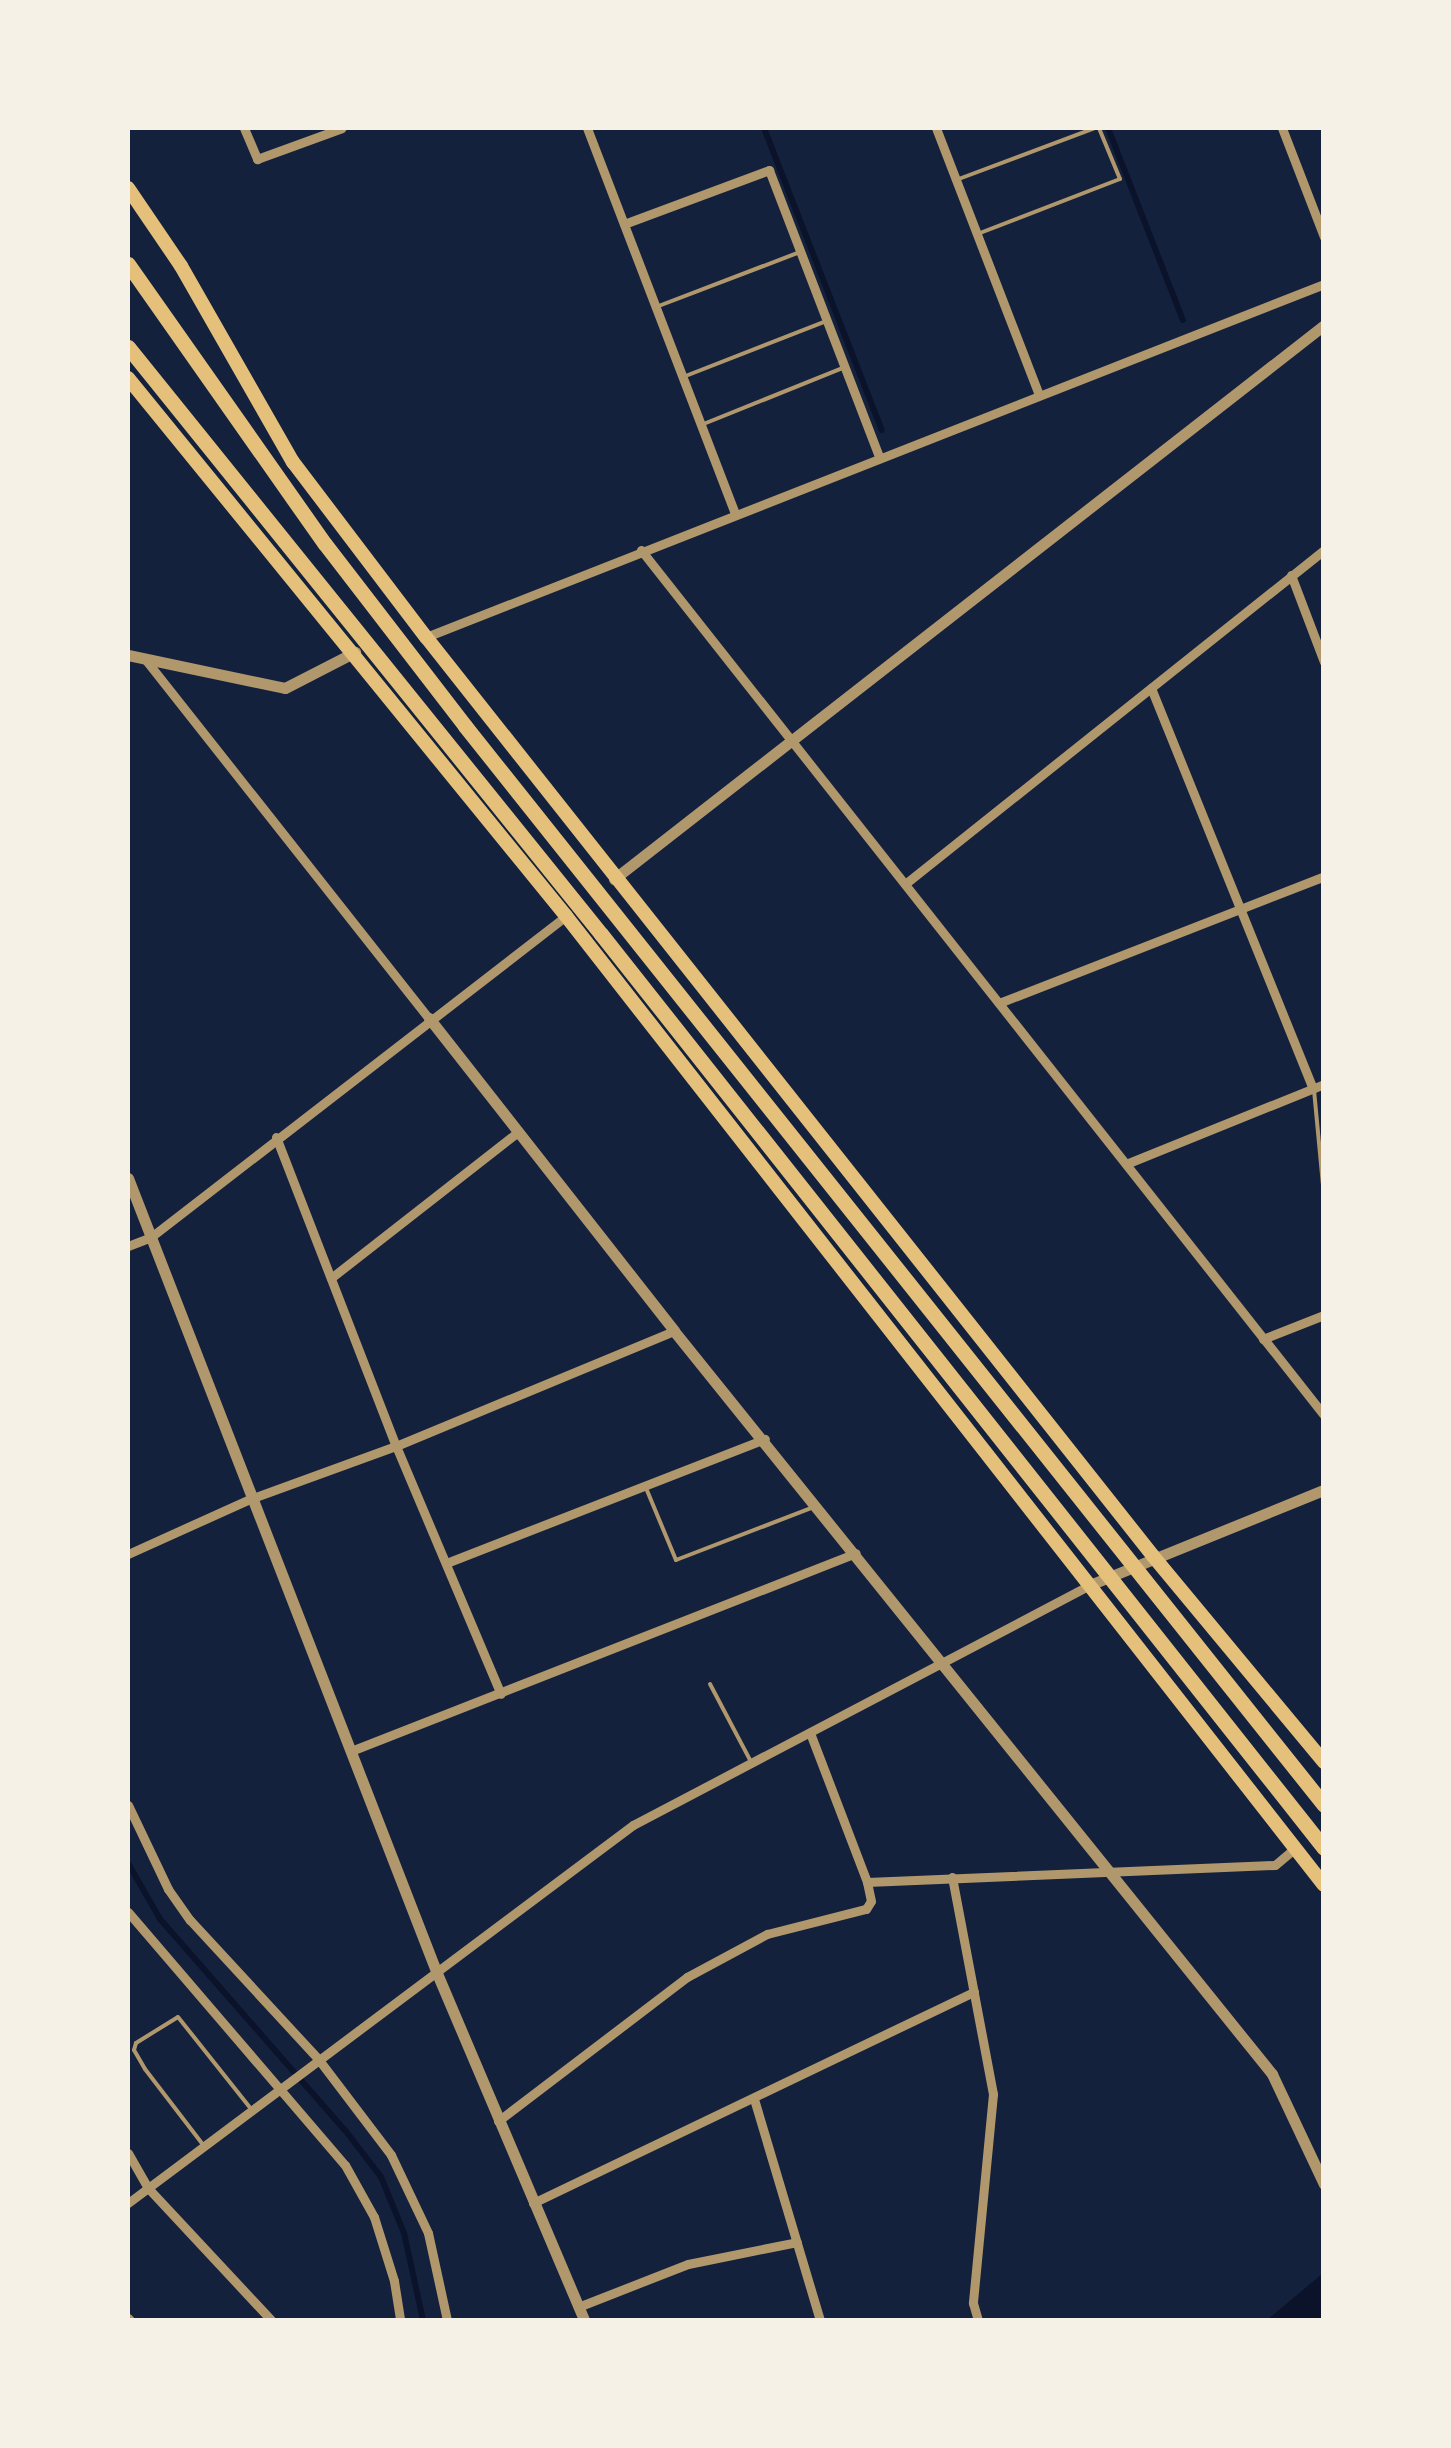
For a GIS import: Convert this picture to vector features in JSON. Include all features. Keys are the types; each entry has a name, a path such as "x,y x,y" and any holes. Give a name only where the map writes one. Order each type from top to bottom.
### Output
{"highway":[{"path":"128,188 181,266 293,462 614,879 1153,1556 1324,1762"},
{"path":"128,252 160,308"},
{"path":"128,264 326,544 442,696 1324,1804"},
{"path":"128,347 1324,1848"},
{"path":"128,378 355,652 566,916 1324,1885"},
{"path":"1287,1760 1324,1796"},
{"path":"1266,1774 1324,1863"}],"street":[{"path":"244,128 257,160 342,128"},
{"path":"587,128 735,513"},
{"path":"936,128 1038,393"},
{"path":"1282,128 1324,237"},
{"path":"624,224 769,170 879,456"},
{"path":"426,637 1038,393 1324,284"},
{"path":"614,879 1324,325"},
{"path":"641,550 1324,1416"},
{"path":"905,884 1324,550"},
{"path":"1292,575 1324,662"},
{"path":"128,654 285,688 355,652"},
{"path":"144,657 674,1331 765,1439 1272,2074 1324,2184"},
{"path":"1126,1164 1318,1086 1239,910 1150,688"},
{"path":"998,1003 1324,876"},
{"path":"128,1246 151,1237 429,1018 566,916"},
{"path":"330,1278 518,1132"},
{"path":"276,1137 396,1446 449,1562 502,1694"},
{"path":"128,1178 436,1971 584,2320"},
{"path":"1263,1339 1324,1316"},
{"path":"128,1554 250,1499 396,1446 674,1331"},
{"path":"449,1562 765,1439"},
{"path":"128,2202 633,1824 1092,1584 1153,1556 1324,1490"},
{"path":"351,1751 856,1554"},
{"path":"498,2121 687,1977 767,1934 866,1909 871,1901 868,1882 810,1733"},
{"path":"128,1806 168,1890 190,1920 319,2060 392,2154 416,2200 437,2260 448,2320"},
{"path":"868,1882 1275,1865 1295,1848"},
{"path":"952,1877 993,2094 973,2304 978,2320"},
{"path":"128,1912 283,2087 344,2165 374,2217 394,2281 400,2320"},
{"path":"533,2203 974,1992"},
{"path":"754,2100 820,2320"},
{"path":"128,2153 148,2188 271,2320"},
{"path":"578,2307 688,2264 797,2242"}],"lane":[{"path":"780,128 788,128"},
{"path":"956,180 1097,128 1120,179 977,234"},
{"path":"656,306 800,252"},
{"path":"683,377 827,321"},
{"path":"701,425 845,367"},
{"path":"1318,1086 1323,1184"},
{"path":"645,1486 676,1560 818,1505"},
{"path":"710,1684 752,1763"},
{"path":"204,2146 144,2068 134,2050 136,2043 178,2018 252,2110"}],"water":[{"path":"1322,2274 1323,2316 1318,2320 1267,2320"}],"waterway":[{"path":"764,128 882,430"},
{"path":"1108,128 1183,320"},
{"path":"128,1863 160,1919 345,2130 381,2177 404,2233 423,2320"}]}
